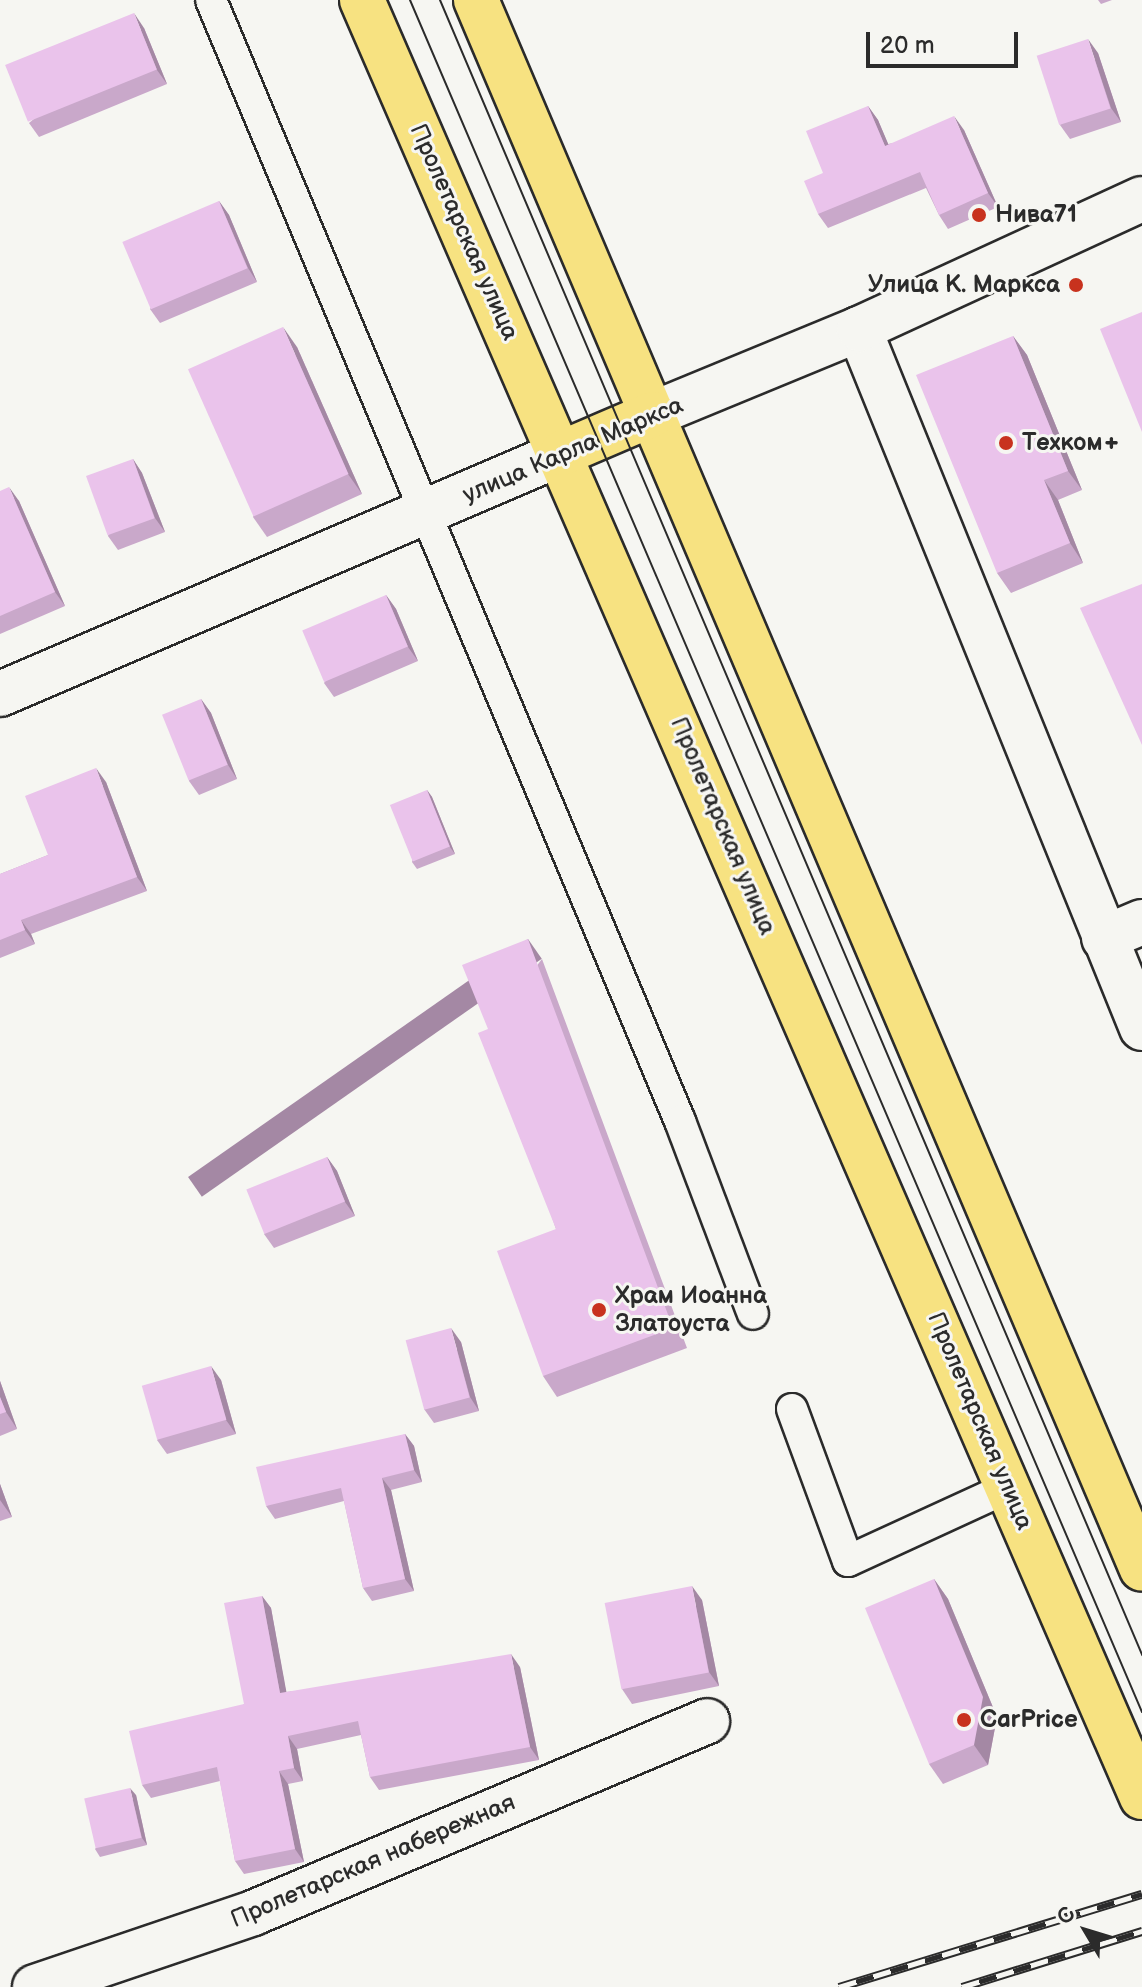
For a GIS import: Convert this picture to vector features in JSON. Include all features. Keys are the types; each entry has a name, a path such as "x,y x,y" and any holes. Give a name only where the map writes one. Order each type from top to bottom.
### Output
{"main road":[{"name":"Пролетарская улица","path":"362,0 562,453 1142,1797"},
{"path":"476,0 1142,1569"},
{"name":"улица Карла Маркса","path":"562,453 653,414"}],"street":[{"name":"улица Карла Маркса","path":"653,414 859,329 1142,199"},
{"path":"859,329 1123,930 1142,1028"},
{"name":"улица Карла Маркса","path":"0,694 562,453"},
{"name":"Пролетарская набережная","path":"35,1987 253,1913 707,1721"}],"lane":[{"path":"211,0 680,1121 753,1314"},
{"path":"792,1409 848,1561 1009,1487"}],"building":[{"path":"134,13 157,70 28,122 5,65"},
{"path":"1088,39 1111,108 1059,125 1037,56"},
{"path":"868,106 885,146 954,116 988,193 939,215 920,172 818,214 804,181 823,173 806,131"},
{"path":"219,201 248,268 151,309 122,242"},
{"path":"1142,312 1142,432 1100,329"},
{"path":"283,327 348,474 253,516 188,369"},
{"name":"Техком+","path":"1013,336 1068,471 1044,480 1070,543 997,573 916,375"},
{"path":"133,459 155,518 108,535 86,476"},
{"path":"9,487 55,592 0,616 0,491"},
{"path":"1142,584 1142,745 1080,608"},
{"path":"386,595 408,647 324,682 302,631"},
{"path":"201,699 228,765 189,781 162,715"},
{"path":"96,768 137,877 21,920 25,930 0,940 0,874 48,855 25,796"},
{"path":"427,790 450,847 413,862 390,805"},
{"path":"528,939 673,1328 543,1376 497,1251 556,1229 478,1033 488,1029 462,965"},
{"path":"327,1157 345,1202 264,1234 246,1190"},
{"path":"451,1328 470,1398 424,1410 406,1340"},
{"path":"211,1366 226,1420 157,1440 142,1386"},
{"path":"0,1397 6,1412 0,1414"},
{"path":"405,1434 414,1470 382,1478 405,1579 363,1588 341,1488 266,1506 256,1467"},
{"path":"934,1579 983,1697 974,1745 929,1764 865,1608"},
{"path":"692,1586 709,1672 621,1689 605,1603"},
{"path":"262,1596 280,1693 511,1654 530,1747 370,1777 358,1721 288,1736 294,1768 279,1771 295,1849 235,1861 217,1767 142,1785 129,1731 244,1704 224,1603"},
{"path":"130,1788 141,1838 96,1848 84,1799"}],"tram line":[{"path":"410,0 1142,1712"},
{"path":"440,0 1142,1655"}],"railway":[{"path":"839,1987 1142,1894"},
{"path":"962,1987 1142,1931"}],"place":[{"name":"Нива71","path":"979,215"},
{"name":"Улица К. Маркса","path":"1076,285"},
{"name":"Техком+","path":"1006,443"},
{"name":"Храм Иоанна Златоуста","path":"599,1310"},
{"name":"CarPrice","path":"964,1720"}]}
